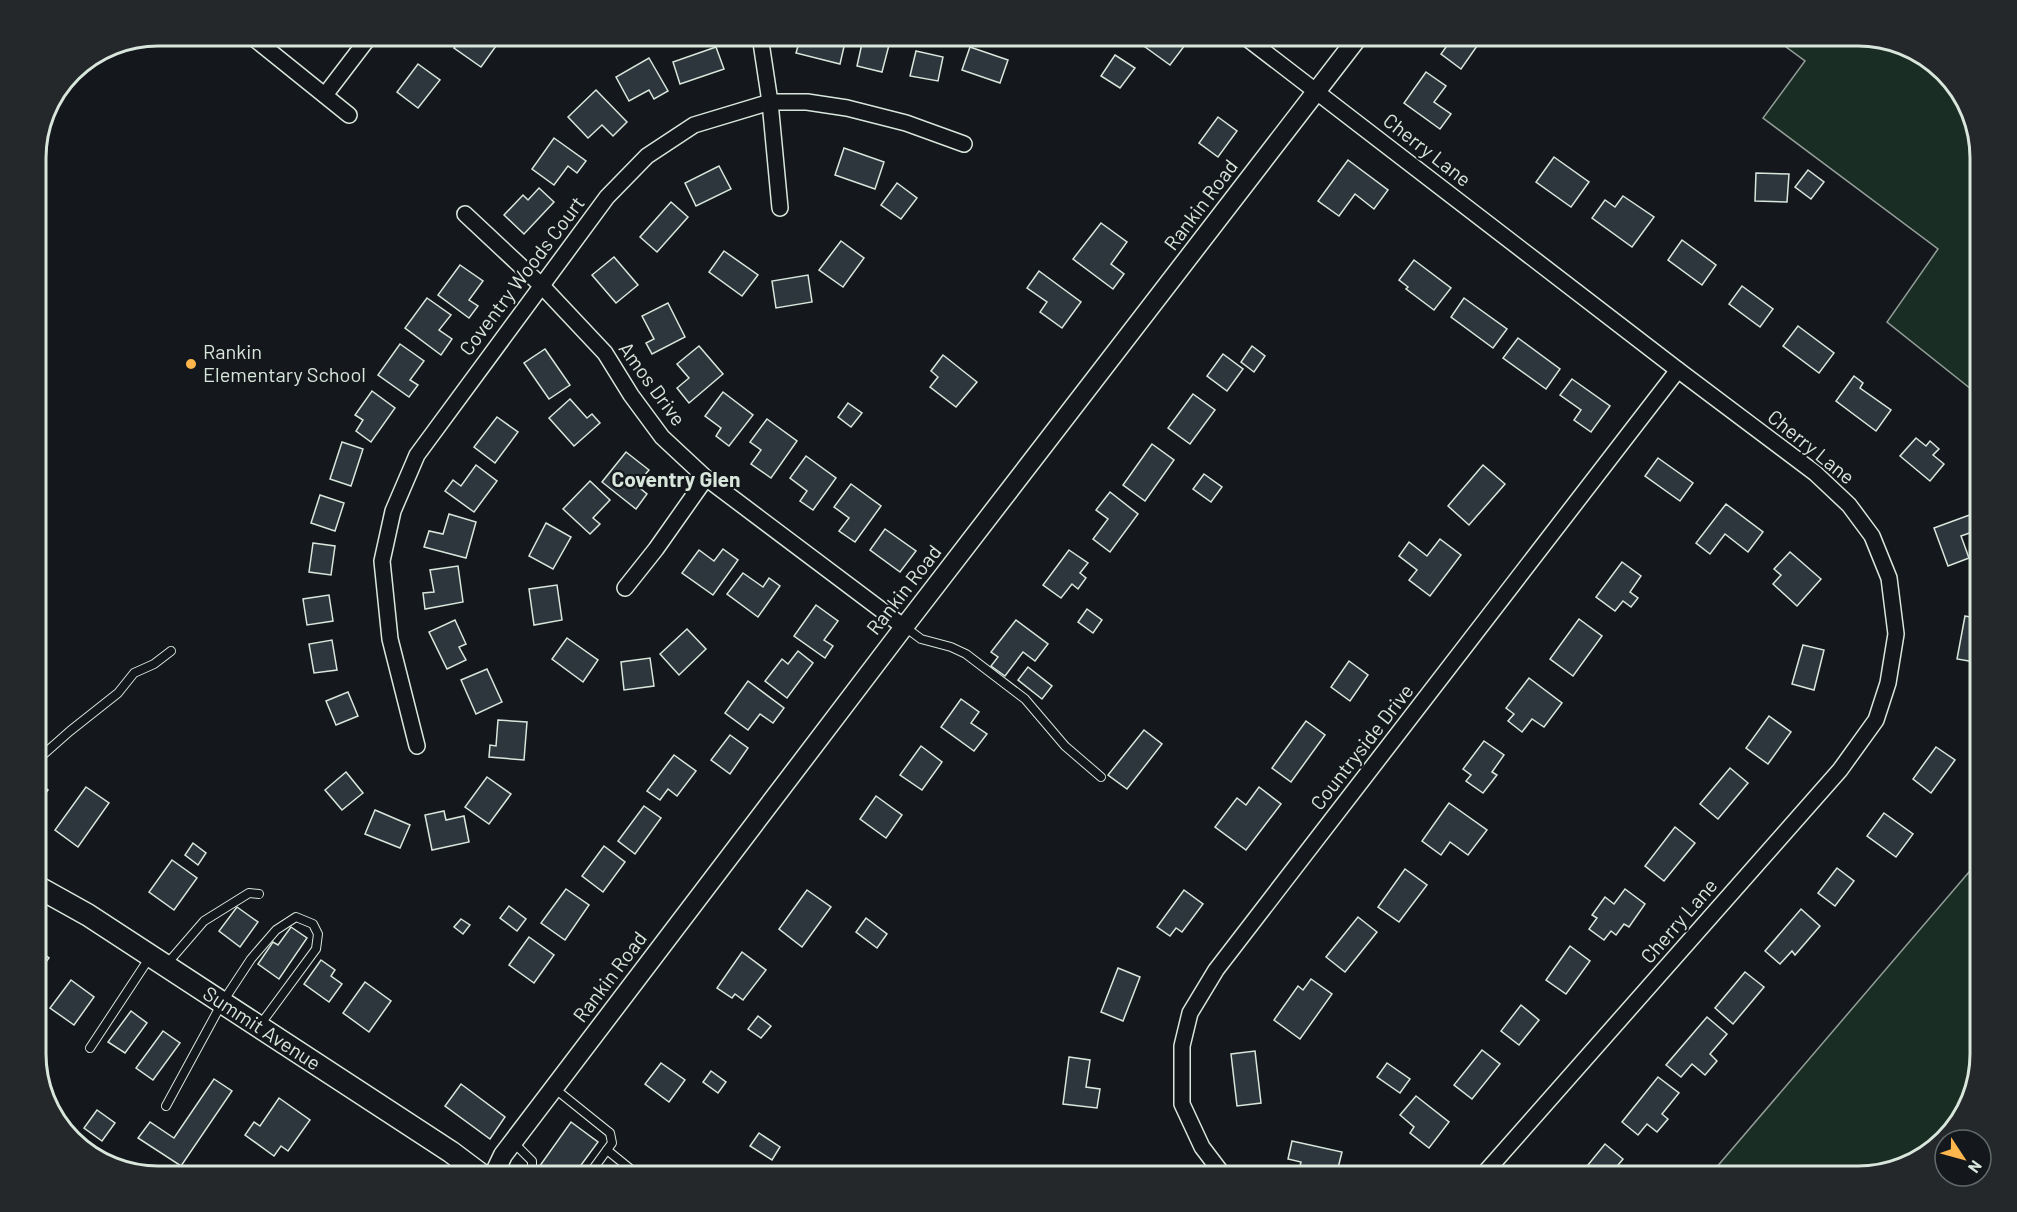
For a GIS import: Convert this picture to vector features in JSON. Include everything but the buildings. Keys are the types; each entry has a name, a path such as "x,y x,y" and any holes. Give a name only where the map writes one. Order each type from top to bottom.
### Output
{"main road":[{"name":"Summit Avenue","path":"47,892 88,915 470,1166"}],"street":[{"name":"Cherry Lane","path":"1257,46 1815,473 1849,505 1872,536 1889,578 1896,634 1888,683 1876,720 1840,770 1491,1166"},
{"name":"Rankin Road","path":"498,1166 503,1155 904,627 1351,46"},
{"path":"264,47 349,115"},
{"path":"325,95 362,47"},
{"path":"762,47 770,102 780,208"},
{"name":"Coventry Woods Court","path":"417,746 390,639 382,561 393,511 417,455 607,197 647,156 694,125 770,102 807,102 847,108 906,123 964,144"},
{"name":"Amos Drive","path":"465,214 542,286 605,353 662,437 706,478 904,627"},
{"name":"Countryside Drive","path":"1216,1166 1202,1147 1182,1104 1182,1046 1190,1013 1216,970 1678,370"},
{"path":"625,588 656,549 706,478"}],"lane":[{"path":"904,627 921,639 951,647 966,654 1025,699 1065,746 1101,777"},
{"path":"47,751 118,693 134,673 154,664 171,651"},
{"path":"90,1048 158,961 204,921 249,893 259,894"},
{"path":"166,1106 222,1003 251,959 276,930 296,917 313,924 318,934 316,949 259,1027"},
{"path":"554,1088 610,1133 612,1143 595,1166"},
{"path":"513,1142 532,1161 532,1166"},
{"path":"607,1150 627,1166"}],"green space":[{"path":"1785,46 1859,46 1888,50 1915,61 1932,74 1952,96 1959,109 1965,122 1970,151 1970,388 1887,322 1938,249 1763,118 1805,61"},
{"path":"1970,871 1970,1068 1967,1083 1956,1110 1942,1128 1933,1128 1933,1137 1927,1142 1915,1151 1888,1162 1859,1166 1718,1166"}],"place":[{"name":"Rankin Elementary School","path":"191,364"}],"district":[{"name":"Coventry Glen","path":"676,480"}]}
